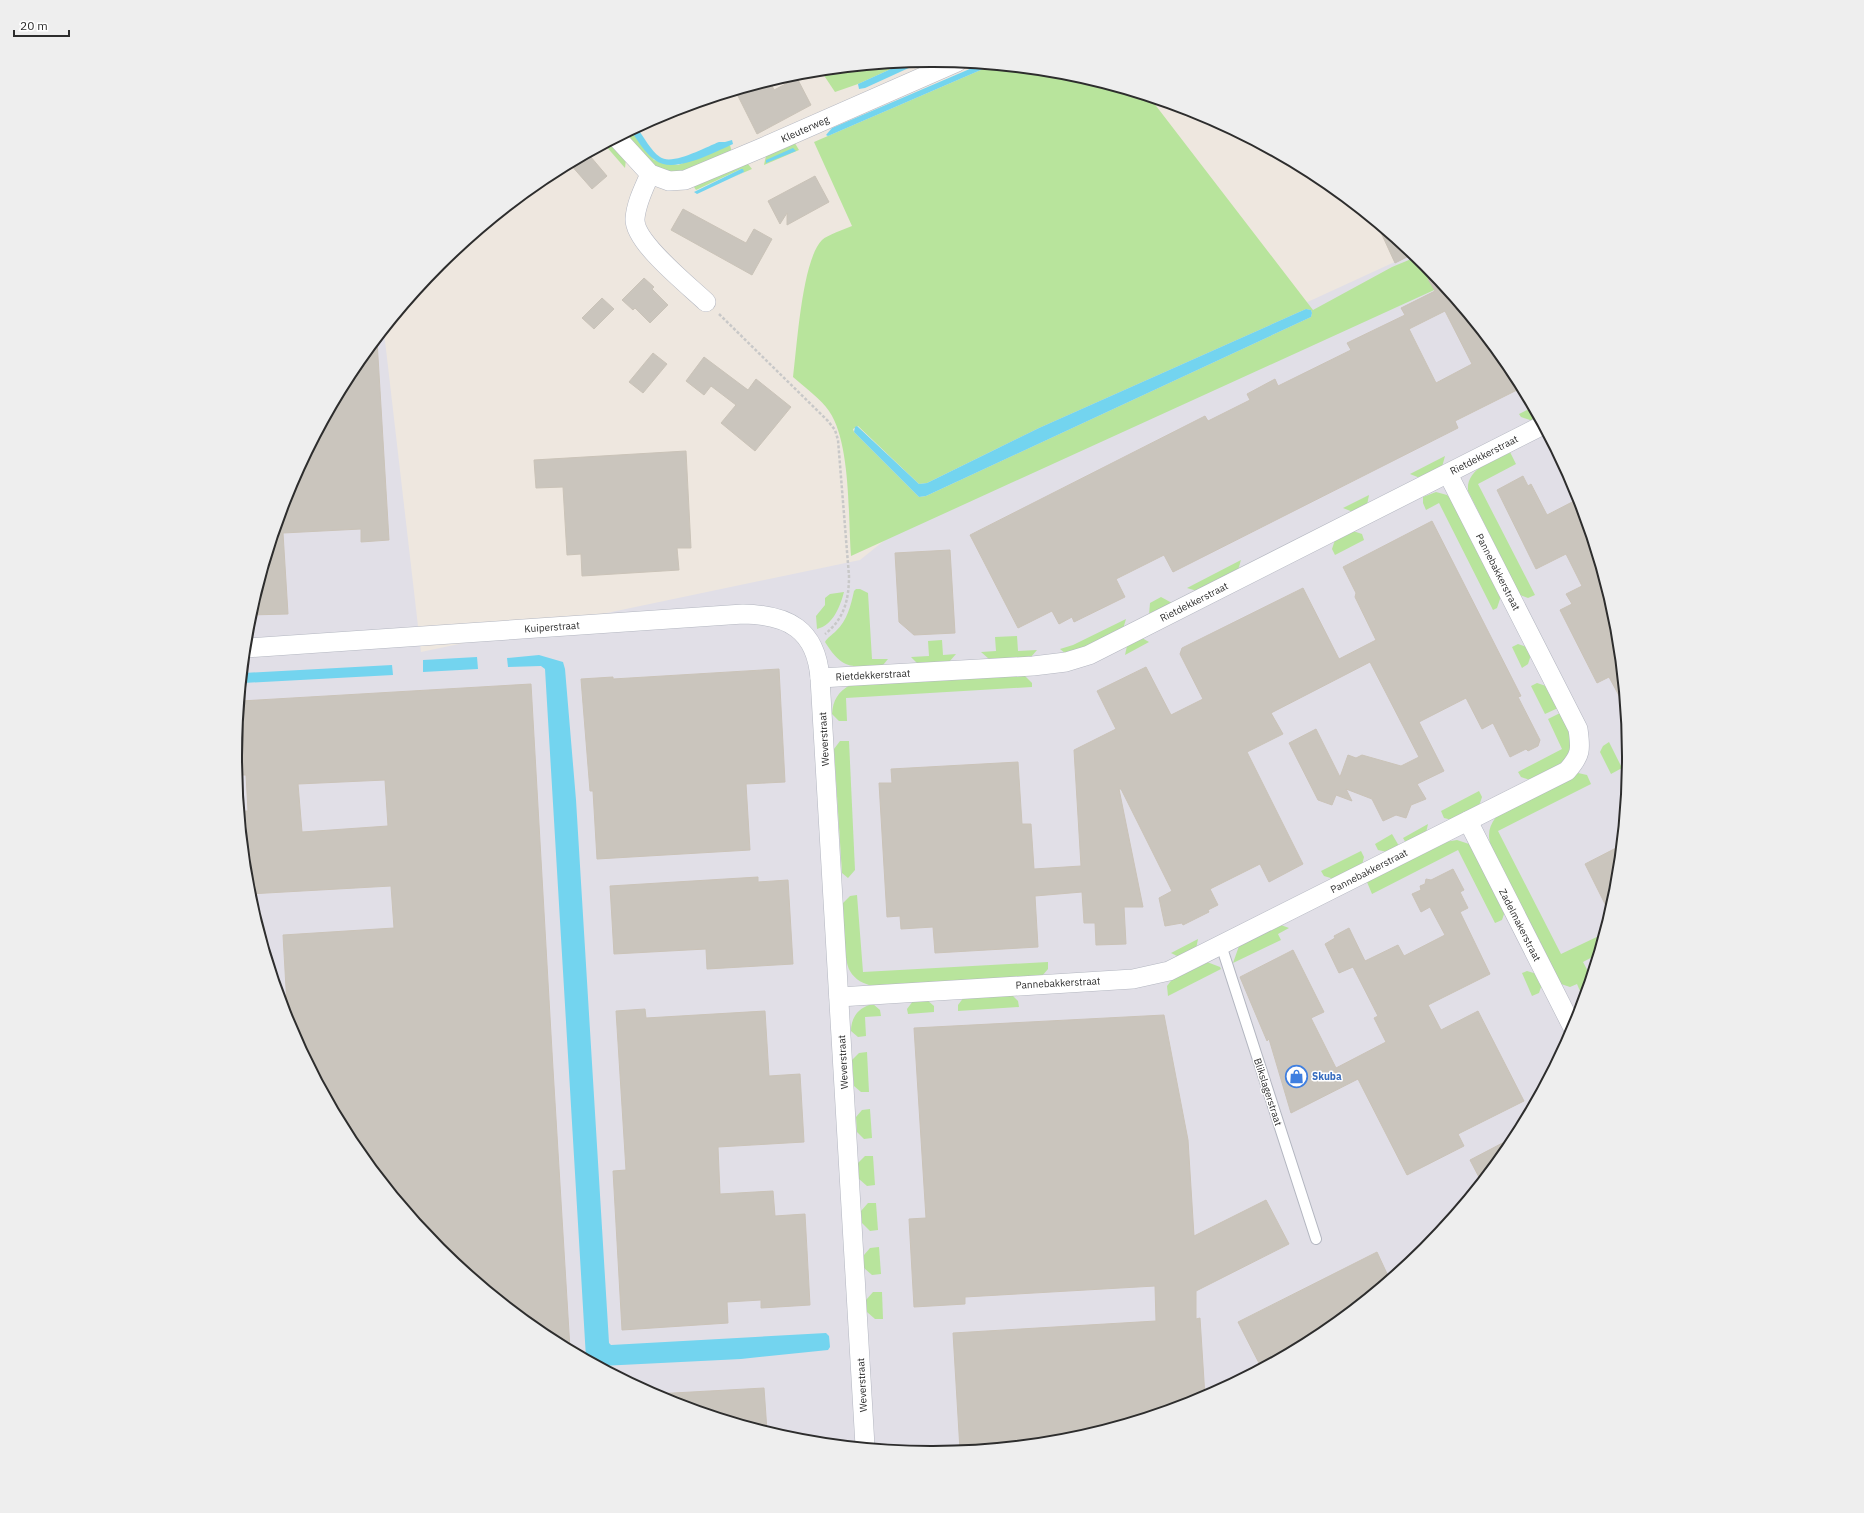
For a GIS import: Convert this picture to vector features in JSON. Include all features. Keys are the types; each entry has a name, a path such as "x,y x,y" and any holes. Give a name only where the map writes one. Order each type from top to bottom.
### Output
{"street":[{"name":"Kleuterweg","path":"620,142 650,174 669,181 684,180 759,149 945,67"},
{"path":"650,174 639,200 635,219 637,230 644,243 706,302"},
{"name":"Rietdekkerstraat","path":"820,678 1033,666 1066,662 1089,655 1537,428"},
{"name":"Pannebakkerstraat","path":"839,997 1133,979 1169,971 1567,771 1578,759 1580,744 1578,729 1448,474"},
{"name":"Kuiperstraat","path":"251,648 743,614 765,614 781,619 800,630 812,644 819,663 820,678"},
{"name":"Weverstraat","path":"820,678 865,1443"},
{"name":"Zadelmakerstraat","path":"1468,821 1569,1020"}],"lane":[{"name":"Blikslagerstraat","path":"1220,945 1316,1239"}],"path":[{"path":"706,302 828,420 835,430 838,440 849,576 849,593 839,620 812,644"}],"shaded area":[{"path":"1407,256 1450,302 1479,337 1505,373 1529,412 1569,493 1585,535 1598,578 1616,667 1622,756 1616,846 1598,935 1585,978 1569,1020 1550,1061 1529,1101 1505,1140 1479,1176 1420,1244 1387,1275 1352,1304 1277,1354 1196,1394 1154,1409 1110,1423 1067,1433 1022,1440 977,1445 887,1445 797,1433 754,1423 668,1394 627,1375 587,1354 512,1304 477,1275 444,1244 414,1211 385,1176 359,1140 335,1101 295,1020 279,978 266,935 248,846 242,756 244,711 248,667 266,578 279,535 295,493 314,452 335,412 359,373 385,338 421,652 860,560 1013,437"}],"green space":[{"path":"893,68 858,84 835,92 824,76"},
{"path":"984,69 1067,80 1110,90 1155,104 1313,310 1392,267 1410,260 1438,288 851,556 849,501 845,461 836,425 826,407 793,377 805,284 815,250 824,238 852,226 814,142","holes":["1306,309 1311,310 1311,317 926,496 919,497 854,432 853,429 858,426 919,484 927,483 1039,428"]},
{"path":"634,135 654,160 678,165 730,145 732,153 684,173 658,170 625,139"},
{"path":"793,140 799,150 764,165 767,151"},
{"path":"614,145 626,159 625,168 608,148"},
{"path":"743,162 748,164 752,169 731,178 744,172 741,169 696,190 692,184"},
{"path":"1528,410 1534,421 1521,417 1519,414"},
{"path":"1510,452 1516,464 1478,484 1535,595 1528,598 1520,595 1468,491 1471,476 1476,471 1489,462"},
{"path":"1445,456 1442,467 1420,478 1410,474"},
{"path":"1436,492 1447,495 1451,499 1501,596 1497,608 1493,610 1439,503 1426,510 1423,503 1423,497"},
{"path":"1369,495 1367,505 1353,512 1343,508"},
{"path":"1353,531 1362,534 1364,540 1335,555 1332,549 1335,540"},
{"path":"1241,560 1238,570 1197,591 1187,588"},
{"path":"856,589 860,589 868,593 872,659 888,659 883,665 856,666 843,663 831,651 825,642 840,627 846,618 854,591"},
{"path":"844,592 835,615 827,624 817,629 816,616 825,605 825,598 830,594"},
{"path":"1161,597 1172,603 1149,615 1150,603"},
{"path":"1126,619 1123,629 1086,647 1065,653 1060,649 1073,645"},
{"path":"1017,636 1018,651 1037,650 1031,657 989,659 981,652 996,651 995,637"},
{"path":"1142,638 1149,642 1125,655 1127,646"},
{"path":"942,640 943,655 956,654 949,662 918,664 911,657 929,656 928,641"},
{"path":"1518,644 1527,647 1531,655 1528,664 1522,668 1512,647"},
{"path":"1024,675 1032,683 1032,687 846,698 847,721 839,721 832,714 837,697 850,685"},
{"path":"1537,683 1546,686 1558,708 1545,714 1531,686"},
{"path":"1560,713 1570,739 1571,748 1568,756 1563,762 1530,780 1521,777 1518,772 1562,749 1548,719"},
{"path":"840,741 849,741 855,870 848,878 842,873 834,749"},
{"path":"1609,742 1622,767 1611,774 1600,752 1603,746"},
{"path":"1578,773 1587,775 1591,784 1498,831 1561,954 1598,937 1591,958 1583,962 1587,970 1580,991 1577,984 1570,987 1561,984 1491,846 1489,834 1490,827 1496,817"},
{"path":"1479,791 1482,797 1479,806 1452,820 1444,818 1441,811"},
{"path":"1428,824 1426,833 1406,843 1403,838"},
{"path":"1392,834 1399,846 1387,852 1378,850 1375,844"},
{"path":"1457,840 1469,844 1474,849 1505,911 1502,920 1495,923 1458,850 1372,894 1367,882 1445,842"},
{"path":"1361,851 1364,857 1362,865 1334,879 1324,876 1321,871"},
{"path":"857,895 863,972 1048,962 1048,969 1042,976 873,986 866,984 852,974 846,958 843,903 850,896"},
{"path":"1281,925 1289,928 1278,934 1281,940 1233,963 1239,946"},
{"path":"1198,939 1196,949 1179,957 1171,953"},
{"path":"1207,962 1220,967 1221,969 1168,996 1167,986 1174,977"},
{"path":"1527,971 1537,974 1542,984 1539,993 1532,996 1522,973"},
{"path":"1012,995 1018,1001 1019,1007 958,1011 958,1005 964,997"},
{"path":"927,1000 934,1006 934,1012 908,1014 907,1009 913,1001"},
{"path":"873,1004 880,1010 881,1016 865,1017 866,1036 858,1037 851,1031 852,1021 860,1010"},
{"path":"867,1052 869,1092 861,1092 854,1086 852,1060 859,1053"},
{"path":"870,1109 872,1138 864,1139 857,1132 856,1117 862,1110"},
{"path":"865,1156 873,1156 875,1185 867,1186 859,1179 858,1163"},
{"path":"868,1203 876,1203 878,1230 870,1231 862,1223 861,1211"},
{"path":"879,1247 881,1274 872,1275 864,1268 864,1255 870,1248"},
{"path":"873,1292 882,1292 883,1319 875,1319 867,1312 866,1300"}],"water":[{"path":"910,67 865,88 859,89 858,84 893,68"},
{"path":"972,68 984,69 828,136 826,135 832,128"},
{"path":"640,132 654,151 660,157 665,159 681,158 719,142 732,140 733,144 694,161 672,165 663,164 655,160 634,135"},
{"path":"793,148 796,151 766,163 766,160"},
{"path":"743,169 744,172 697,194 694,192"},
{"path":"1306,309 1311,310 1311,317 926,496 919,497 854,432 855,427 857,426 919,484 927,483 1039,428"},
{"path":"539,655 563,662 565,669 576,800 609,1343 611,1345 826,1333 829,1336 830,1347 828,1350 741,1359 609,1366 586,1353 545,669 541,666 508,667 507,658"},
{"path":"477,657 478,669 423,672 423,660"},
{"path":"392,665 393,675 247,683 247,673"}],"building":[{"path":"798,80 811,105 757,134 738,95 772,86 774,90 790,82"},
{"path":"591,157 607,176 592,189 573,168"},
{"path":"815,176 829,202 787,225 787,213 780,224 768,201"},
{"path":"683,209 746,243 754,229 772,239 752,275 671,230"},
{"path":"1381,233 1407,257 1395,263"},
{"path":"644,278 654,287 652,289 668,305 650,323 635,308 633,310 622,300"},
{"path":"1429,279 1479,337 1516,391 1455,421 1458,428 1173,572 1164,555 1116,579 1125,597 1074,622 1072,617 1059,624 1052,611 1018,628 970,535 1205,416 1208,421 1250,400 1247,394 1275,379 1278,386 1351,350 1347,343 1405,315 1401,308 1435,291","holes":["1445,311 1472,364 1436,383 1409,329"]},
{"path":"602,298 614,309 594,329 582,318"},
{"path":"377,347 389,540 361,542 361,529 283,533 288,614 258,615 266,578 279,535 295,493 314,452 335,412 359,373"},
{"path":"653,353 667,364 643,393 629,382"},
{"path":"704,357 748,390 756,379 791,407 755,451 721,423 736,405 711,386 704,395 686,381"},
{"path":"686,451 691,548 677,548 679,570 582,576 581,554 567,555 563,487 536,488 534,460"},
{"path":"1523,476 1528,486 1531,484 1547,515 1572,502 1585,535 1598,578 1616,667 1619,695 1609,677 1597,683 1560,610 1572,604 1566,594 1582,586 1566,554 1536,569 1497,490"},
{"path":"1432,521 1521,696 1518,697 1540,740 1538,746 1528,751 1526,749 1510,757 1493,723 1482,729 1466,698 1419,722 1444,771 1417,784 1426,799 1411,805 1406,818 1396,815 1383,821 1372,799 1346,789 1352,801 1336,795 1332,805 1318,800 1289,743 1316,729 1340,777 1348,755 1356,758 1362,755 1401,766 1419,757 1370,662 1271,713 1283,734 1247,752 1303,864 1269,882 1260,864 1210,889 1218,905 1208,910 1209,912 1183,925 1182,923 1165,926 1159,898 1172,891 1121,789 1119,789 1143,907 1124,907 1126,944 1096,945 1095,923 1084,923 1082,892 1035,896 1038,947 935,953 933,927 901,929 900,916 887,917 879,783 892,783 891,769 1018,762 1022,824 1031,824 1034,869 1081,866 1074,750 1116,729 1097,691 1146,667 1171,715 1203,699 1180,654 1182,648 1303,588 1339,659 1376,640 1355,597 1356,593 1343,567"},
{"path":"950,550 955,633 914,635 899,622 895,553"},
{"path":"779,669 785,782 746,784 750,850 597,859 593,791 590,791 581,679 613,677 613,679"},
{"path":"531,684 570,1343 512,1304 477,1275 444,1244 385,1176 359,1140 335,1101 314,1061 287,998 283,935 394,928 391,886 257,894 248,846 245,811 248,811 246,775 243,775 242,756 245,701","holes":["385,780 388,826 302,832 298,784"]},
{"path":"1616,848 1605,904 1585,864"},
{"path":"1453,869 1464,890 1460,892 1468,908 1460,912 1490,974 1428,1005 1441,1030 1478,1011 1524,1101 1458,1134 1464,1146 1407,1175 1358,1079 1291,1113 1269,1039 1267,1041 1240,977 1293,950 1324,1012 1311,1018 1336,1068 1386,1042 1374,1018 1378,1016 1353,967 1339,973 1325,944 1335,938 1334,936 1349,928 1365,961 1398,945 1404,956 1445,935 1430,907 1421,912 1412,894 1421,890 1420,886 1425,884 1426,879 1431,880"},
{"path":"758,877 758,882 788,880 793,964 707,969 706,949 614,954 610,886"},
{"path":"645,1009 646,1018 765,1011 769,1076 800,1074 804,1142 718,1147 720,1194 773,1191 775,1216 805,1214 810,1305 761,1308 761,1300 727,1302 728,1323 622,1330 613,1171 626,1170 616,1011"},
{"path":"1164,1015 1188,1140 1194,1236 1266,1200 1289,1244 1196,1291 1196,1319 1200,1318 1205,1390 1154,1409 1110,1423 1067,1433 1022,1440 960,1445 953,1333 1156,1321 1155,1286 965,1297 965,1304 914,1307 909,1219 926,1218 914,1028"},
{"path":"1503,1143 1479,1176 1470,1160"},
{"path":"1377,1252 1387,1275 1352,1304 1315,1330 1259,1363 1238,1322"},
{"path":"764,1388 767,1426 710,1409 667,1393"}],"place":[{"name":"Skuba","path":"1296,1076"}]}
